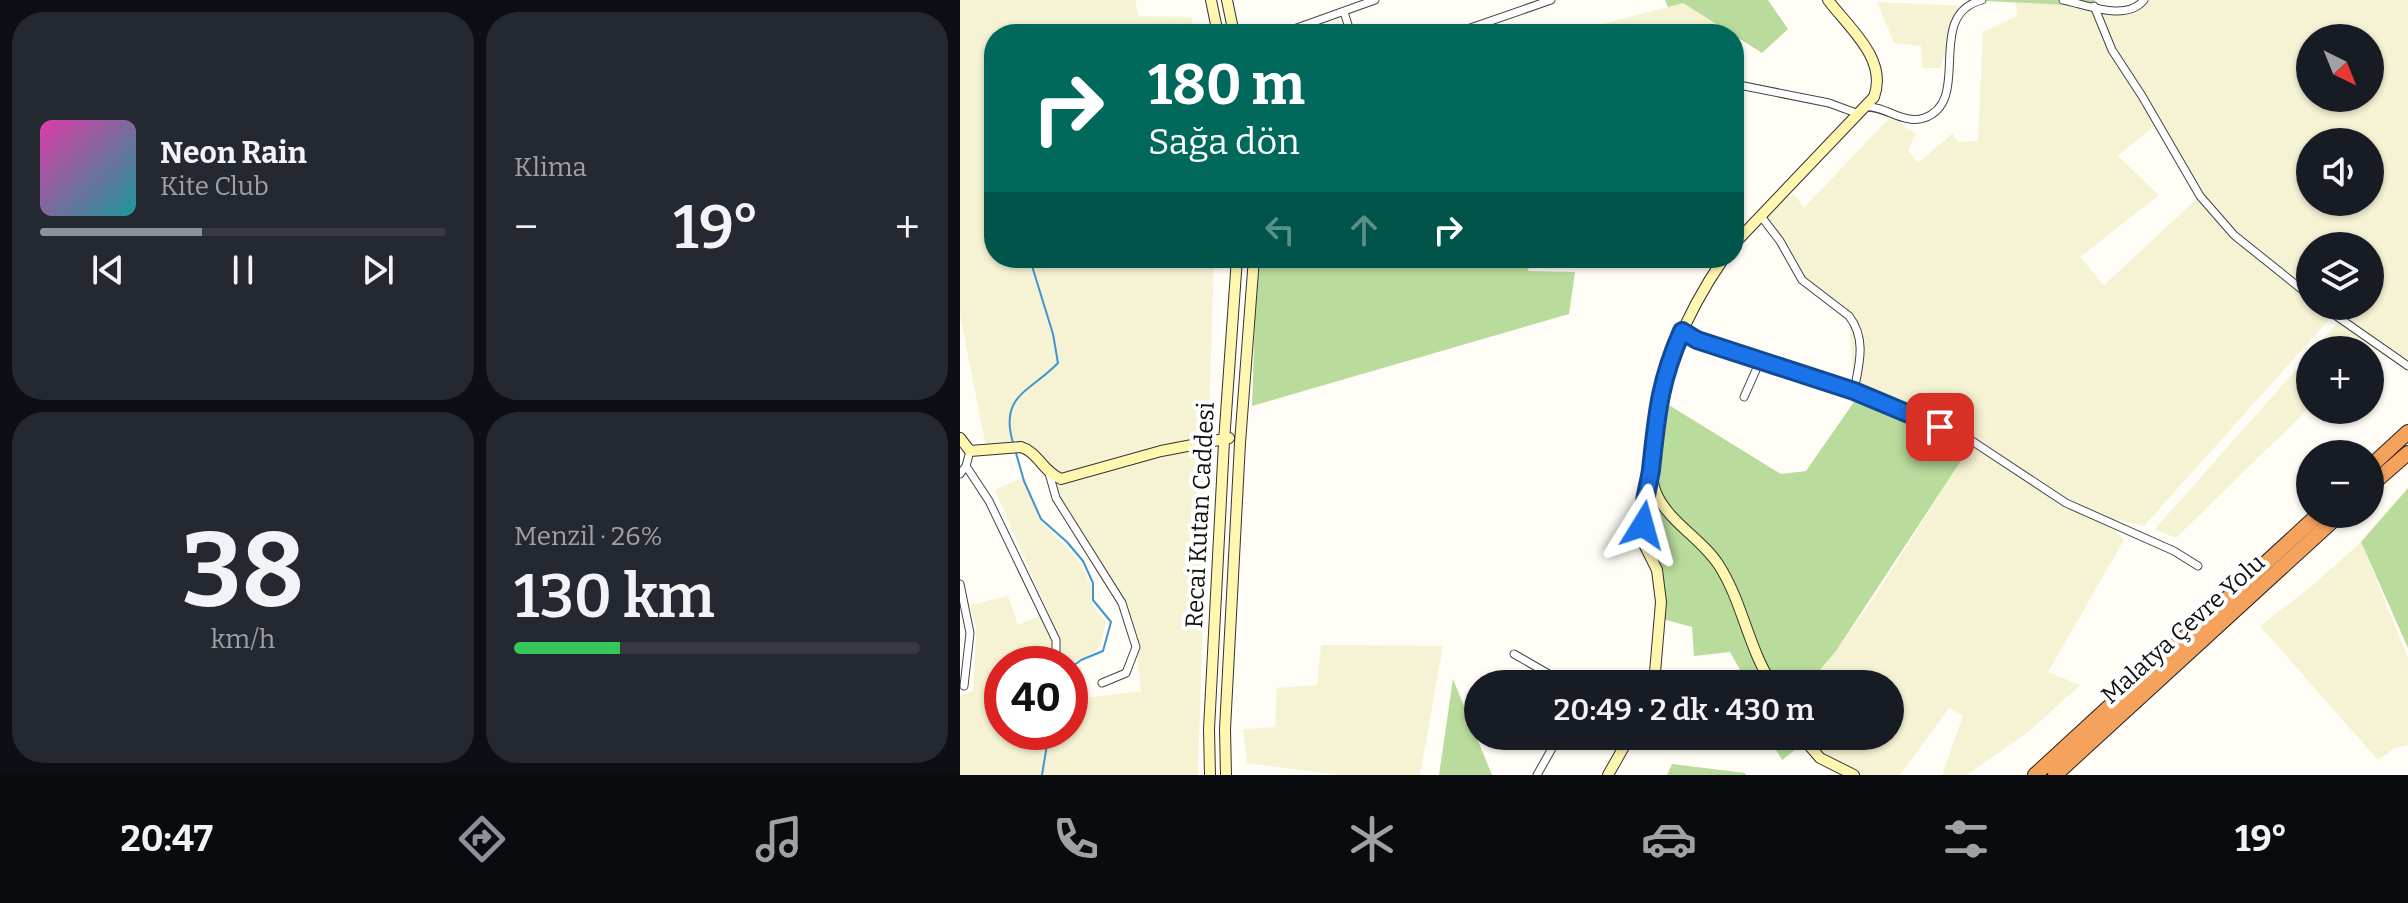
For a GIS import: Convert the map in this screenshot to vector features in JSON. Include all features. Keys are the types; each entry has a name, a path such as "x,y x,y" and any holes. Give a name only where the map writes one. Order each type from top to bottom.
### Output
{"highway":[{"path":"2384,454 2408,432"},
{"path":"2384,474 2408,453"},
{"name":"Malatya Çevre Yolu","path":"2035,775 2304,528"},
{"name":"Malatya Çevre Yolu","path":"2055,775 2325,528"}],"street":[{"path":"1211,0 1216,24"},
{"path":"1227,0 1232,24"},
{"path":"1309,24 1374,0"},
{"path":"1482,24 1551,0"},
{"path":"1828,0 1860,38 1875,65 1879,98 1884,109"},
{"path":"1744,86 1859,110 1876,106 1911,120 1926,118 1939,106 1948,87 1952,28 1957,15 1970,3 1982,0"},
{"path":"2063,0 2118,12 2138,8 2144,0"},
{"path":"2094,6 2112,50 2200,196 2234,235 2296,285"},
{"path":"1344,12 1348,24"},
{"path":"1744,233 1874,97 1879,82"},
{"path":"1760,215 1780,241 1802,280 1855,323 1859,331 1861,355 1854,391"},
{"name":"Recai Kutan Caddesi","path":"1210,775 1209,729 1224,439 1236,268"},
{"name":"Recai Kutan Caddesi","path":"1226,775 1225,729 1240,436 1253,268"},
{"path":"1655,670 1661,602 1657,570 1643,542 1642,508 1651,471 1656,413 1666,368 1682,331 1717,268"},
{"path":"2342,320 2408,366"},
{"path":"1682,331 1697,340 1854,391 1969,439 2066,503 2174,551 2198,566"},
{"path":"1744,397 1760,361"},
{"path":"970,451 1028,449 1049,473 1061,479 1161,451 1240,436"},
{"path":"960,438 970,451"},
{"path":"960,474 970,451"},
{"path":"966,466 989,501 1056,640 1056,646"},
{"path":"1651,471 1656,493 1667,510 1719,565 1733,592 1750,644 1764,670"},
{"path":"1049,473 1056,498 1122,603 1136,647 1126,673 1102,683"},
{"path":"960,584 970,633 964,686"},
{"path":"1514,654 1542,670"},
{"path":"1537,775 1551,750"},
{"path":"1608,775 1622,750"},
{"path":"1813,750 1820,758 1854,775"}],"shaded area":[{"path":"960,0 1135,0 1139,16 1191,17 1193,24 984,24 984,268 1214,268 1198,775 960,775 960,696 973,691 976,641 970,605 1008,596 1018,625 1048,612 995,490 1024,477 1042,524 1080,563 1092,587 1092,604 1106,622 1101,645 1088,655 1088,646 984,646 984,750 1043,750 1042,758 1044,750 1088,750 1088,698 1141,691 1133,622 1055,496 1055,473 1027,442 986,447 960,315"},
{"path":"2015,0 2063,0 2118,12 2143,0 2408,0 2408,365 2384,348 2384,336 2367,336 2345,320 2384,320 2384,232 2296,232 2296,320 2329,320 2314,336 2296,336 2296,356 2144,526 2090,514 2108,524 2124,540 2048,672 2080,685 2031,730 1967,775 1942,775 1963,716 1949,708 1900,775 1854,775 1820,758 1813,750 1904,750 1904,670 1820,670 1875,596 1967,451 1854,391 1849,316 1802,280 1760,215 1794,194 1804,208 1894,113 1904,126 1916,134 1908,150 1918,163 1953,133 1958,142 1978,141 1983,32 2017,16","holes":["2158,123 2200,196 2104,285 2080,257 2159,195 2118,156"]},
{"path":"1877,2 1967,6 1952,33 1940,68 1922,68 1921,46 1894,43"},
{"path":"1683,3 1716,24 1602,24"},
{"path":"2340,320 2356,336 2326,336"},
{"path":"2296,370 2296,421 2176,538 2155,529"},
{"path":"2361,542 2408,658 2408,745 2395,748 2378,760 2260,626"},
{"path":"1321,645 1443,646 1420,775 1339,775 1247,763 1243,729 1275,727 1277,688 1317,685"}],"green space":[{"path":"1665,0 1768,0 1788,29 1762,53 1744,42 1744,24 1716,24 1683,3 1668,7"},
{"path":"1961,0 2095,0 2094,6"},
{"path":"1257,268 1529,268 1528,271 1575,272 1569,314 1252,406"},
{"path":"1659,399 1781,474 1806,471 1856,399 1968,450 1836,651 1820,670 1740,670 1730,652 1694,656 1692,627 1659,618 1657,570 1643,542 1642,508 1656,493 1651,471"},
{"path":"2408,488 2408,648 2361,542 2373,528 2384,528 2384,516"},
{"path":"1453,679 1464,706 1464,750 1482,750 1492,775 1439,775"},
{"path":"1776,750 1795,750 1782,760"},
{"path":"1672,764 1745,773 1746,775 1667,775"}],"waterway":[{"path":"1013,443 1010,414 1014,404 1058,363 1053,334 1033,268"},
{"path":"1016,453 1024,481 1041,519 1083,561 1093,583 1093,600 1111,622 1103,651 1088,657"},
{"path":"1042,775 1046,750"}],"route":[{"path":"1643,525 1642,508 1651,471 1656,413 1666,368 1682,331 1697,340 1854,391 1940,427"}]}
